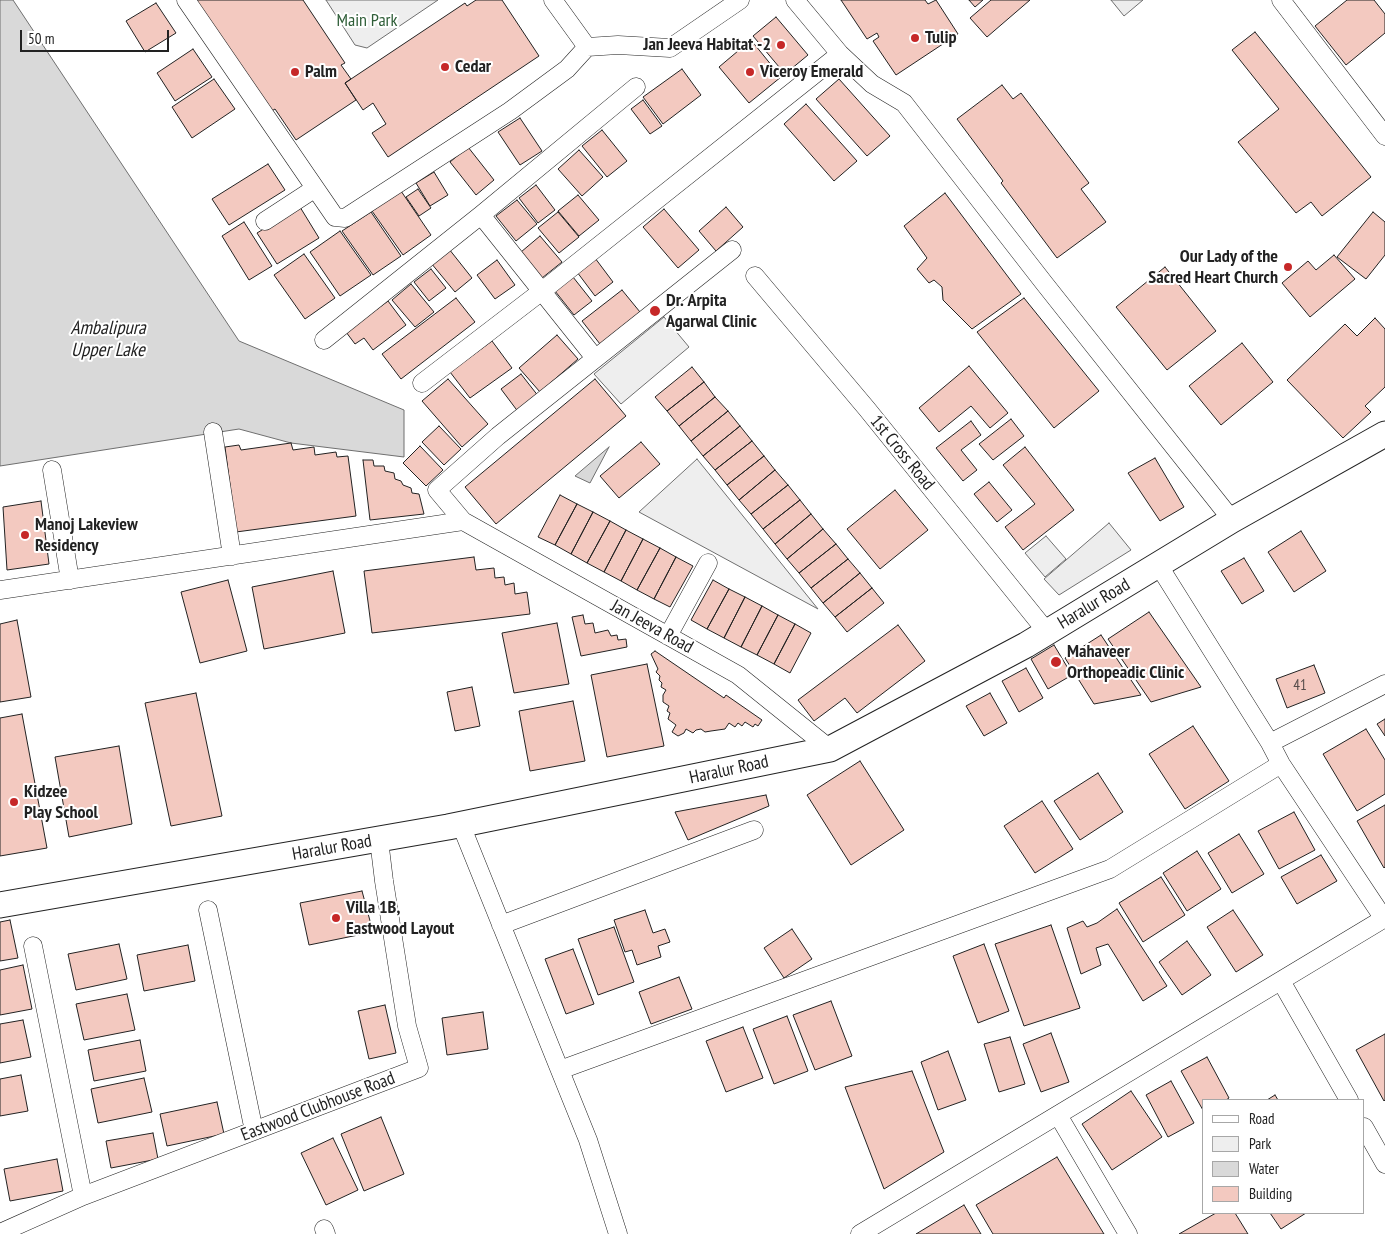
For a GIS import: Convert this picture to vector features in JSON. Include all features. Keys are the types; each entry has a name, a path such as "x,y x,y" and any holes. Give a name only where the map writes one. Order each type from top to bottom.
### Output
{"street":[{"path":"186,0 335,217 345,218 510,111 567,69 587,47 618,45 670,48 740,0"},
{"path":"553,0 587,47"},
{"path":"795,0 840,54 872,84 904,103 1232,520"},
{"path":"1280,0 1385,136"},
{"path":"422,383 542,291 840,54"},
{"path":"324,340 481,215 636,87"},
{"path":"265,221 314,188"},
{"path":"481,215 595,358"},
{"path":"463,520 438,490 498,436 732,250"},
{"name":"1st Cross Road","path":"754,276 867,409 1047,632"},
{"path":"213,432 232,556"},
{"name":"Haralur Road","path":"0,905 461,825 830,749 1047,632 1232,520 1385,434"},
{"path":"52,470 70,580"},
{"path":"0,590 463,520"},
{"name":"Jan Jeeva Road","path":"463,520 738,675 830,749"},
{"path":"668,636 708,564"},
{"path":"860,1234 1385,918 1281,764 1270,743 1158,566"},
{"path":"1270,743 1385,684"},
{"path":"560,1070 1110,870 1281,764"},
{"path":"461,825 588,1140 618,1234"},
{"path":"501,925 754,830"},
{"name":"Eastwood Clubhouse Road","path":"0,1233 83,1196 419,1068 406,1026 379,840"},
{"path":"208,910 254,1131"},
{"path":"33,946 83,1196"},
{"path":"1281,981 1348,1099"},
{"path":"1058,1115 1128,1234"},
{"path":"1365,1129 1385,1164"}],"green space":[{"name":"Main Park","path":"326,0 438,0 367,48 355,45"},
{"path":"664,317 689,347 621,404 594,374"},
{"path":"697,459 818,609 639,512"},
{"path":"1046,536 1066,559 1045,577 1025,553"}],"shaded area":[{"path":"1111,0 1143,0 1124,16"},
{"path":"1109,523 1131,550 1059,595 1044,579"}],"water":[{"name":"Ambalipura Upper Lake","path":"0,0 13,0 239,341 404,410 404,457 291,443 239,429 0,466"},
{"path":"609,447 590,483 575,476"}],"building":[{"name":"Palm","path":"195,0 303,0 345,63 341,65 351,79 345,83 356,100 296,140 275,109 270,112"},
{"name":"Cedar","path":"476,0 502,0 539,56 388,157 372,133 386,124 373,103 363,110 345,83 465,3 467,6"},
{"name":"Tulip","path":"841,0 925,0 928,4 936,0 958,34 896,75 873,41 879,37 877,33 867,39"},
{"path":"969,0 983,0 975,7"},
{"path":"991,0 1030,0 987,37 970,18"},
{"path":"1347,0 1374,0 1385,14 1385,33 1346,65 1315,26"},
{"path":"156,3 176,33 145,52 126,21"},
{"name":"Jan Jeeva Habitat -2","path":"776,17 808,55 785,74 753,36"},
{"path":"1255,32 1371,177 1322,216 1311,202 1296,213 1238,142 1279,109 1232,50"},
{"name":"Viceroy Emerald","path":"751,40 781,77 749,103 719,67"},
{"path":"193,49 212,77 175,101 157,73"},
{"path":"682,69 701,95 663,124 643,97"},
{"path":"214,79 235,109 192,138 172,107"},
{"path":"839,79 890,136 867,156 816,99"},
{"path":"1002,85 1013,99 1021,93 1089,183 1081,189 1106,222 1057,258 1001,183 1003,181 957,119"},
{"path":"643,100 662,126 650,134 631,109"},
{"path":"806,104 857,161 834,181 784,124"},
{"path":"520,118 542,151 520,165 498,132"},
{"path":"602,130 627,161 607,177 582,146"},
{"path":"468,147 494,180 476,195 450,162"},
{"path":"579,150 603,177 582,196 558,169"},
{"path":"268,164 285,190 229,225 212,199"},
{"path":"434,172 448,195 430,206 416,183"},
{"path":"536,185 555,210 538,223 519,198"},
{"path":"418,189 431,208 419,216 406,197"},
{"path":"401,191 431,235 403,255 372,211"},
{"path":"945,193 1021,294 972,329 943,300 942,287 934,280 929,283 917,269 927,258 904,226"},
{"path":"578,195 599,220 579,236 558,211"},
{"path":"517,200 537,224 516,241 496,216"},
{"path":"300,207 319,238 277,264 257,233"},
{"path":"726,207 743,227 716,251 699,231"},
{"path":"664,209 699,250 678,268 643,227"},
{"path":"371,212 401,256 373,275 342,231"},
{"path":"558,212 579,237 559,253 538,228"},
{"path":"1373,212 1385,222 1385,255 1366,279 1337,257"},
{"path":"244,222 272,266 249,280 222,236"},
{"path":"340,231 371,275 340,296 310,252"},
{"path":"540,236 562,262 542,278 521,252"},
{"path":"449,249 472,278 455,292 431,263"},
{"path":"304,254 335,298 305,319 274,275"},
{"path":"1334,255 1355,279 1310,317 1282,283 1308,261 1316,270"},
{"path":"595,258 613,282 595,296 577,272"},
{"path":"497,260 515,285 495,299 477,275"},
{"path":"1165,267 1216,331 1167,370 1116,307"},
{"path":"431,269 446,288 429,301 414,282"},
{"path":"573,277 592,301 574,315 555,291"},
{"path":"411,284 434,312 415,327 392,300"},
{"path":"622,290 640,312 600,344 582,321"},
{"path":"456,298 475,322 401,379 382,354"},
{"path":"1024,298 1099,391 1054,428 977,332"},
{"path":"388,301 406,325 373,350 364,338 355,344 346,332"},
{"path":"1375,318 1385,329 1385,387 1365,406 1371,412 1343,438 1287,380 1345,324 1357,336"},
{"path":"557,335 578,359 540,392 519,368"},
{"path":"492,341 512,368 470,398 450,372"},
{"path":"1242,343 1273,382 1221,425 1189,386"},
{"path":"969,366 1008,413 990,428 971,406 939,432 919,408"},
{"path":"692,367 704,382 667,411 655,397"},
{"path":"521,374 539,397 519,413 501,389"},
{"path":"448,379 488,424 462,447 422,401"},
{"path":"595,379 626,416 496,524 465,487"},
{"path":"704,382 715,397 679,426 667,411"},
{"path":"715,397 728,411 691,441 679,426"},
{"path":"728,411 740,426 703,456 691,441"},
{"path":"1011,419 1024,436 993,460 979,444"},
{"path":"971,421 981,435 961,450 977,470 963,481 936,448"},
{"path":"439,426 461,449 444,465 422,442"},
{"path":"740,426 752,441 715,470 703,456"},
{"path":"752,441 764,456 727,485 715,470"},
{"path":"641,442 660,464 619,498 600,476"},
{"path":"291,443 293,450 314,447 315,455 336,452 337,457 348,456 356,516 236,532 225,447 239,445 241,450"},
{"path":"420,446 443,470 426,486 403,463"},
{"path":"1025,447 1074,510 1023,550 1005,527 1035,504 1003,465"},
{"path":"764,456 775,470 739,500 727,485"},
{"path":"1155,458 1184,507 1160,521 1128,473"},
{"path":"363,460 373,460 374,466 384,466 385,471 394,473 395,479 411,488 412,493 419,494 424,514 370,520"},
{"path":"775,470 788,485 751,514 739,500"},
{"path":"989,482 1012,510 997,522 974,494"},
{"path":"788,485 800,500 763,529 751,514"},
{"path":"895,490 928,530 880,569 847,529"},
{"path":"560,495 577,504 555,545 538,537"},
{"path":"800,500 811,514 775,544 763,529"},
{"name":"Manoj Lakeview Residency","path":"41,501 49,564 7,570 3,507"},
{"path":"577,504 593,512 571,554 555,545"},
{"path":"593,512 610,521 587,563 571,554"},
{"path":"811,514 823,529 787,559 775,544"},
{"path":"610,521 626,530 604,572 587,563"},
{"path":"823,529 836,544 799,573 787,559"},
{"path":"626,530 643,539 621,581 604,572"},
{"path":"1301,531 1326,571 1294,592 1268,552"},
{"path":"643,539 660,548 637,590 621,581"},
{"path":"836,544 848,559 811,588 799,573"},
{"path":"660,548 676,557 654,599 637,590"},
{"path":"474,557 476,570 494,568 495,578 504,577 505,585 514,583 515,594 527,592 530,614 372,633 364,571"},
{"path":"676,557 693,566 670,607 654,599"},
{"path":"1244,558 1264,591 1242,604 1221,571"},
{"path":"848,559 860,573 823,603 811,588"},
{"path":"333,571 345,633 264,649 252,587"},
{"path":"860,573 872,588 835,617 823,603"},
{"path":"228,580 247,651 200,663 181,592"},
{"path":"713,580 729,589 707,629 691,620"},
{"path":"872,588 884,603 847,632 835,617"},
{"path":"729,589 745,597 724,638 707,629"},
{"path":"745,597 762,606 741,647 724,638"},
{"path":"762,606 778,615 757,655 741,647"},
{"path":"1149,612 1201,687 1151,702 1108,639"},
{"path":"583,615 585,624 593,623 595,633 608,630 611,636 617,635 618,640 626,639 627,647 581,656 572,617"},
{"path":"778,615 795,624 774,664 757,655"},
{"path":"17,620 31,697 0,702 0,624"},
{"path":"557,623 569,684 514,693 502,633"},
{"path":"795,624 811,633 790,673 774,664"},
{"path":"898,625 925,661 857,713 845,698 814,721 798,700"},
{"path":"1101,635 1141,695 1094,704 1065,658"},
{"path":"1054,645 1072,675 1048,689 1031,659"},
{"path":"655,651 724,698 726,695 762,720 758,726 755,724 753,727 745,722 742,726 738,723 735,727 729,723 725,729 705,732 701,729 693,733 686,729 684,733 678,736 672,732 676,725 668,719 670,713 667,711 669,706 663,702 663,695 666,690 661,687 660,676 656,672 658,669 651,654"},
{"path":"647,664 664,746 607,757 591,675"},
{"path":"1314,665 1325,693 1287,708 1276,679"},
{"path":"1026,668 1043,698 1019,712 1002,681"},
{"path":"472,687 480,726 455,731 447,692"},
{"path":"196,693 222,816 171,826 145,703"},
{"path":"990,693 1007,723 984,736 966,706"},
{"path":"573,701 585,761 530,771 519,711"},
{"path":"22,714 47,848 0,856 0,718"},
{"path":"1385,719 1385,736 1377,724"},
{"path":"1193,726 1229,781 1185,809 1149,754"},
{"path":"1366,729 1385,760 1385,794 1357,811 1323,754"},
{"path":"119,746 132,824 69,837 55,757"},
{"path":"860,761 904,830 851,865 807,795"},
{"path":"1098,773 1123,812 1080,840 1054,801"},
{"path":"766,795 769,806 688,840 675,812"},
{"path":"1042,801 1073,849 1035,873 1004,826"},
{"path":"1385,805 1385,867 1384,868 1357,821"},
{"path":"1294,812 1315,850 1279,869 1258,831"},
{"path":"1239,834 1264,874 1232,893 1208,853"},
{"path":"1197,851 1221,889 1187,911 1163,873"},
{"path":"1321,855 1337,881 1297,904 1281,877"},
{"path":"1161,877 1185,915 1143,942 1119,903"},
{"name":"Villa 1B, Eastwood Layout","path":"362,891 373,932 309,945 300,903"},
{"path":"1117,909 1167,986 1143,1001 1108,944 1096,948 1101,965 1081,974 1067,928 1083,921 1087,927 1097,923"},
{"path":"645,910 653,933 665,929 670,942 658,946 661,957 637,965 632,950 625,952 614,920"},
{"path":"1233,910 1263,955 1236,972 1207,927"},
{"path":"10,920 18,958 0,961 0,922"},
{"path":"1051,925 1080,1008 1024,1026 995,944"},
{"path":"614,927 634,982 598,995 578,939"},
{"path":"792,929 812,959 784,978 764,948"},
{"path":"1187,941 1211,975 1182,995 1159,962"},
{"path":"119,944 127,979 76,990 68,954"},
{"path":"984,944 1009,1011 978,1023 953,956"},
{"path":"188,945 195,981 144,991 137,955"},
{"path":"573,949 594,1004 566,1014 545,959"},
{"path":"23,965 32,1009 0,1015 0,970"},
{"path":"679,977 692,1009 651,1024 639,992"},
{"path":"127,994 135,1030 84,1040 76,1004"},
{"path":"831,1001 852,1056 815,1070 793,1015"},
{"path":"385,1005 396,1053 369,1059 358,1011"},
{"path":"483,1012 488,1049 447,1055 442,1018"},
{"path":"787,1016 808,1071 774,1084 753,1029"},
{"path":"23,1020 31,1057 0,1063 0,1024"},
{"path":"743,1027 763,1078 726,1092 706,1041"},
{"path":"1051,1033 1069,1082 1041,1092 1023,1044"},
{"path":"1385,1034 1385,1100 1384,1101 1356,1050"},
{"path":"1010,1037 1025,1084 999,1092 984,1044"},
{"path":"140,1040 146,1071 94,1081 88,1050"},
{"path":"948,1051 966,1100 938,1110 921,1062"},
{"path":"1207,1057 1229,1098 1202,1099 1202,1108 1181,1071"},
{"path":"912,1071 944,1152 884,1189 845,1087"},
{"path":"21,1075 28,1111 0,1116 0,1079"},
{"path":"144,1078 152,1112 98,1123 91,1089"},
{"path":"1171,1081 1194,1123 1168,1137 1146,1095"},
{"path":"1131,1091 1162,1137 1112,1170 1082,1124"},
{"path":"1275,1095 1277,1099 1269,1099"},
{"path":"217,1102 224,1134 167,1146 160,1114"},
{"path":"381,1117 404,1174 364,1191 341,1134"},
{"path":"153,1133 158,1159 111,1168 106,1141"},
{"path":"333,1138 358,1190 326,1205 301,1153"},
{"path":"1057,1157 1104,1234 993,1234 976,1205"},
{"path":"57,1159 63,1191 10,1201 4,1169"},
{"path":"964,1205 981,1234 916,1234"},
{"path":"1214,1214 1236,1214 1248,1234 1179,1234"},
{"path":"1271,1214 1304,1214 1281,1229"}],"place":[{"name":"Tulip","path":"915,38"},
{"name":"Jan Jeeva Habitat -2","path":"781,45"},
{"name":"Cedar","path":"445,67"},
{"name":"Palm","path":"295,72"},
{"name":"Viceroy Emerald","path":"750,72"},
{"name":"Our Lady of the Sacred Heart Church","path":"1288,267"},
{"name":"Dr. Arpita Agarwal Clinic","path":"655,311"},
{"name":"Manoj Lakeview Residency","path":"25,535"},
{"name":"Mahaveer Orthopeadic Clinic","path":"1056,662"},
{"name":"Kidzee Play School","path":"14,802"},
{"name":"Villa 1B, Eastwood Layout","path":"336,918"}]}
